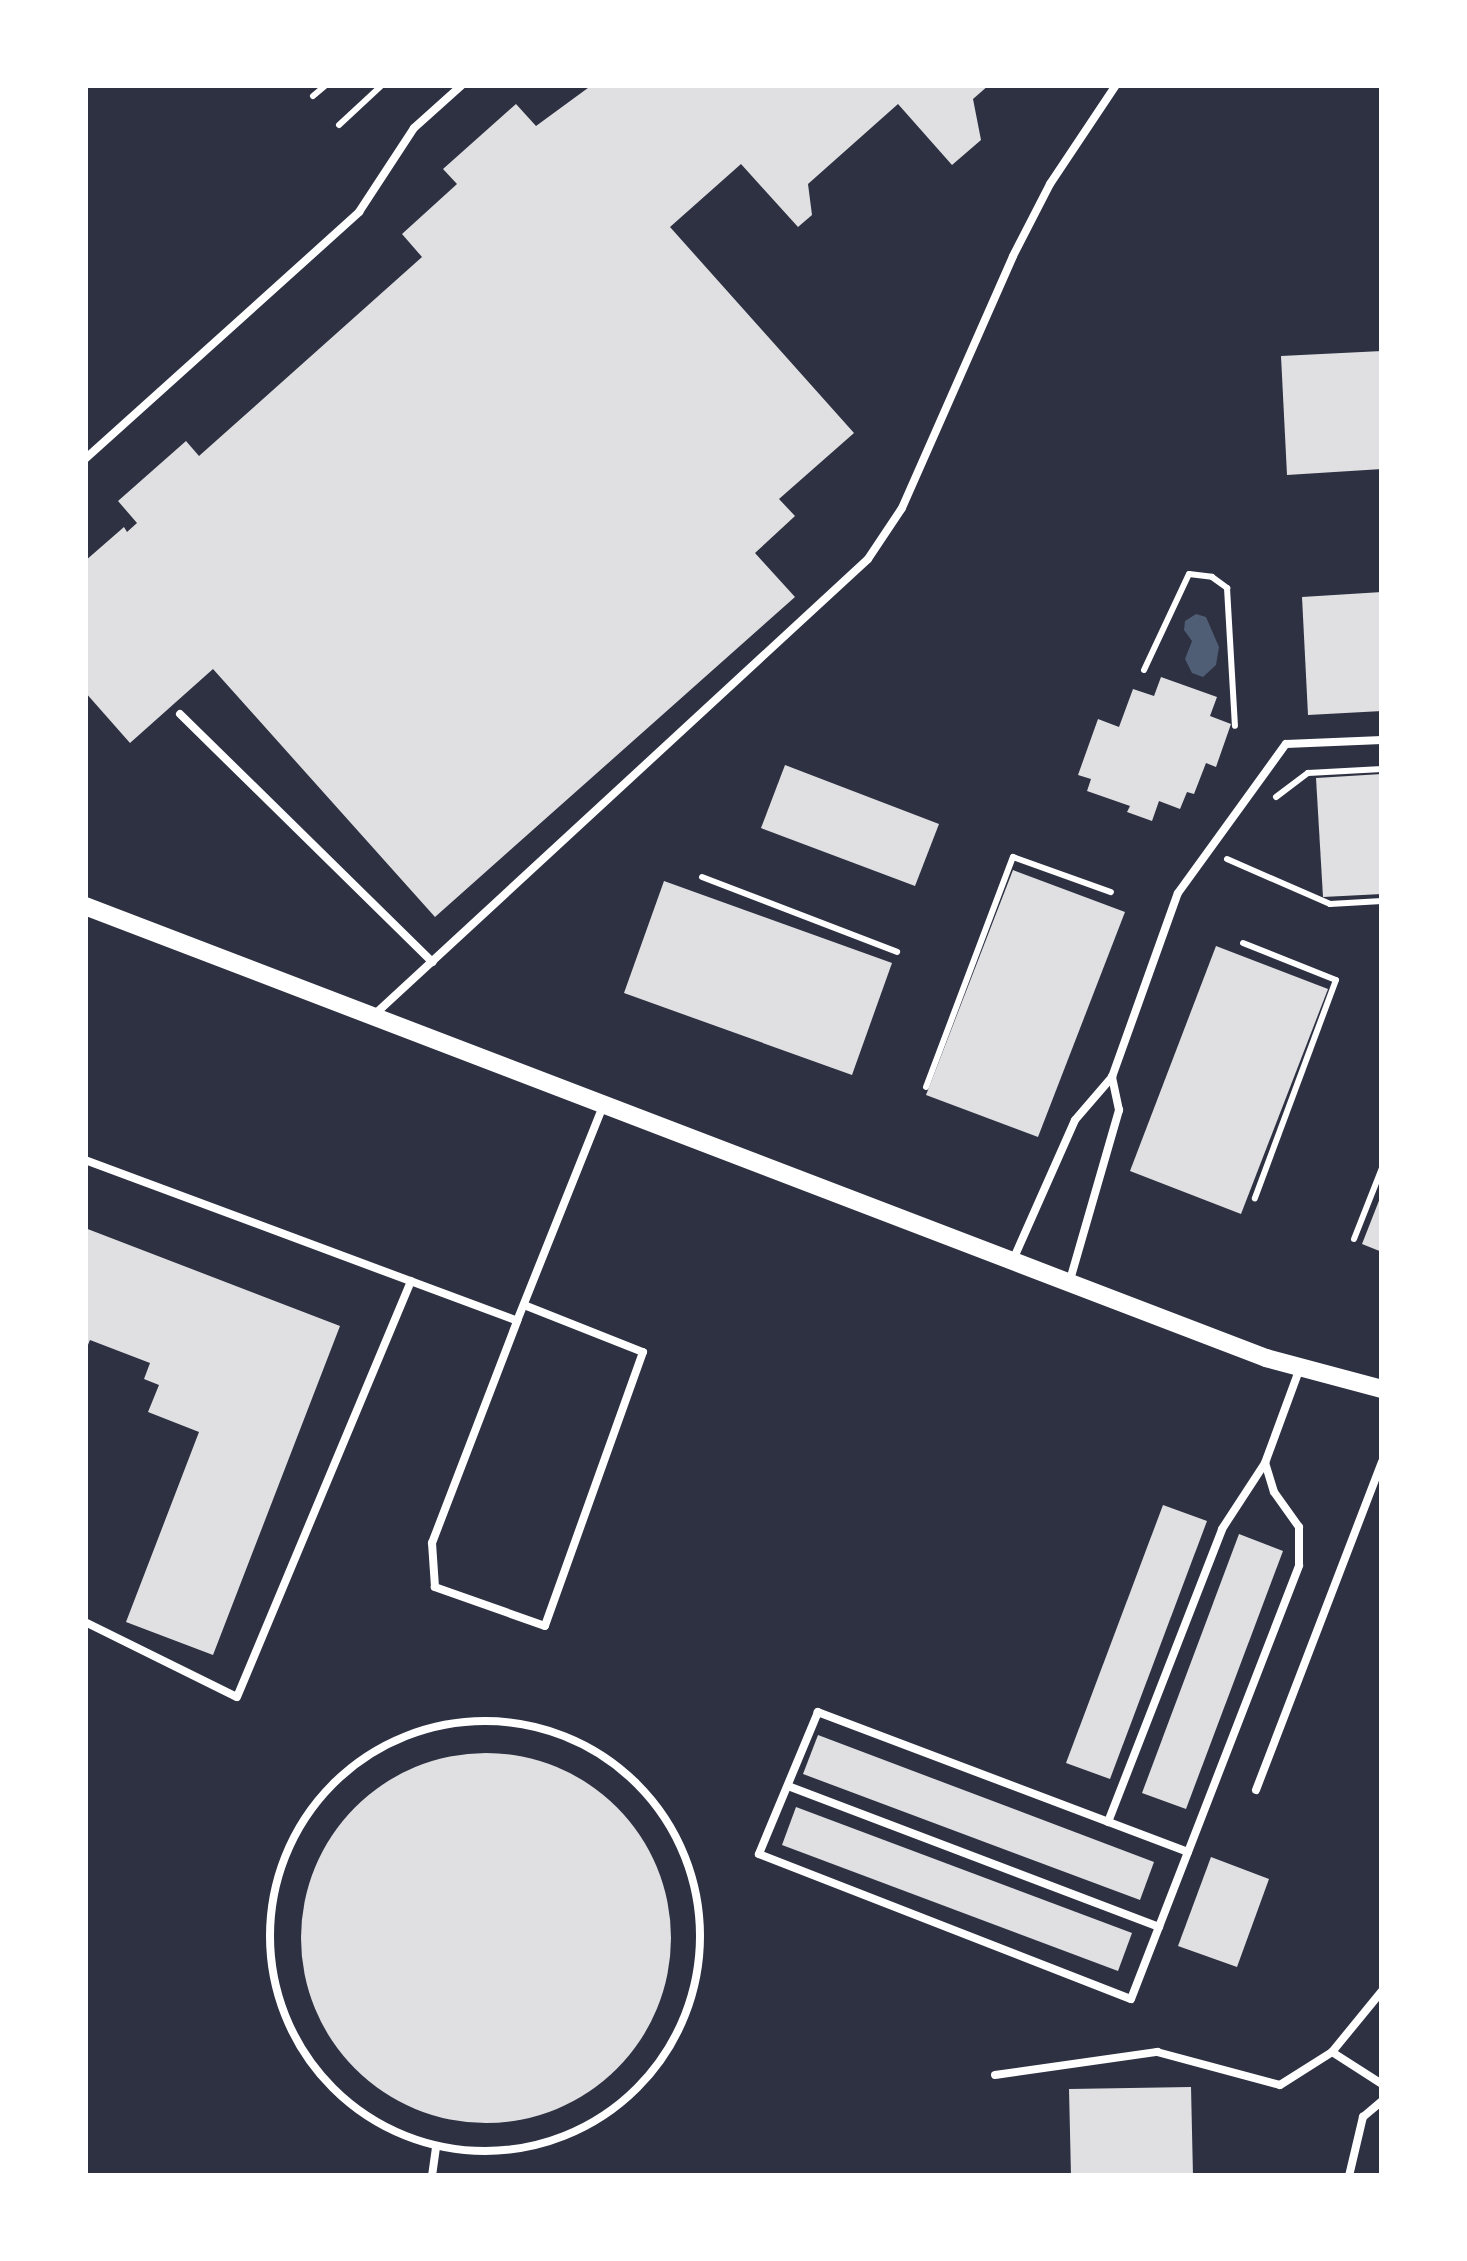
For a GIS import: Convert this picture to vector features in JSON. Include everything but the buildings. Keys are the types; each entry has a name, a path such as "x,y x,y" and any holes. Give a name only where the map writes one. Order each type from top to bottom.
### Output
{"street":[{"path":"85,906 1300,1368 1382,1389"}],"lane":[{"path":"85,459 359,212 414,128 462,85"},
{"path":"374,1015 868,559 902,508 1042,198 1116,85"},
{"path":"180,714 432,962"},
{"path":"1013,1261 1075,1120 1112,1077 1178,894 1286,744 1382,740"},
{"path":"1070,1282 1120,1110 1112,1077"},
{"path":"524,1305 643,1352 544,1626 435,1587 432,1542 524,1305 604,1104"},
{"path":"85,1160 518,1321"},
{"path":"85,1622 237,1697 410,1282"},
{"path":"1108,1822 1222,1530 1265,1463 1300,1368"},
{"path":"1256,1790 1382,1461"},
{"path":"1188,1852 818,1712 759,1854 1131,1999 1159,1927 1299,1565 1299,1528 1274,1492 1265,1463"},
{"path":"466,1720 540,1727 608,1758 662,1810 694,1877 702,1951 698,1970 684,2024 643,2086 582,2130 511,2152 436,2148 373,2122 321,2078 285,2022 268,1956 273,1888 298,1825 342,1773 400,1737 466,1720"},
{"path":"788,1786 1159,1927"},
{"path":"995,2075 1156,2052 1280,2086 1332,2052 1382,1991"},
{"path":"1332,2052 1382,2084"},
{"path":"1349,2176 1363,2117 1382,2101"},
{"path":"432,2176 436,2148"}],"path":[{"path":"313,96 326,85"},
{"path":"339,125 382,85"},
{"path":"1144,670 1189,574 1212,576 1227,588 1234,726"},
{"path":"1267,804 1308,773 1382,769"},
{"path":"1230,842 1226,862 1330,904 1382,902"},
{"path":"926,1087 1014,857 1111,892"},
{"path":"702,877 898,952"},
{"path":"1243,944 1336,980 1256,1198"},
{"path":"1354,1239 1382,1168"}],"water":[{"path":"1196,614 1206,617 1219,647 1216,665 1203,677 1192,673 1185,659 1192,641 1184,630 1185,621"}]}
